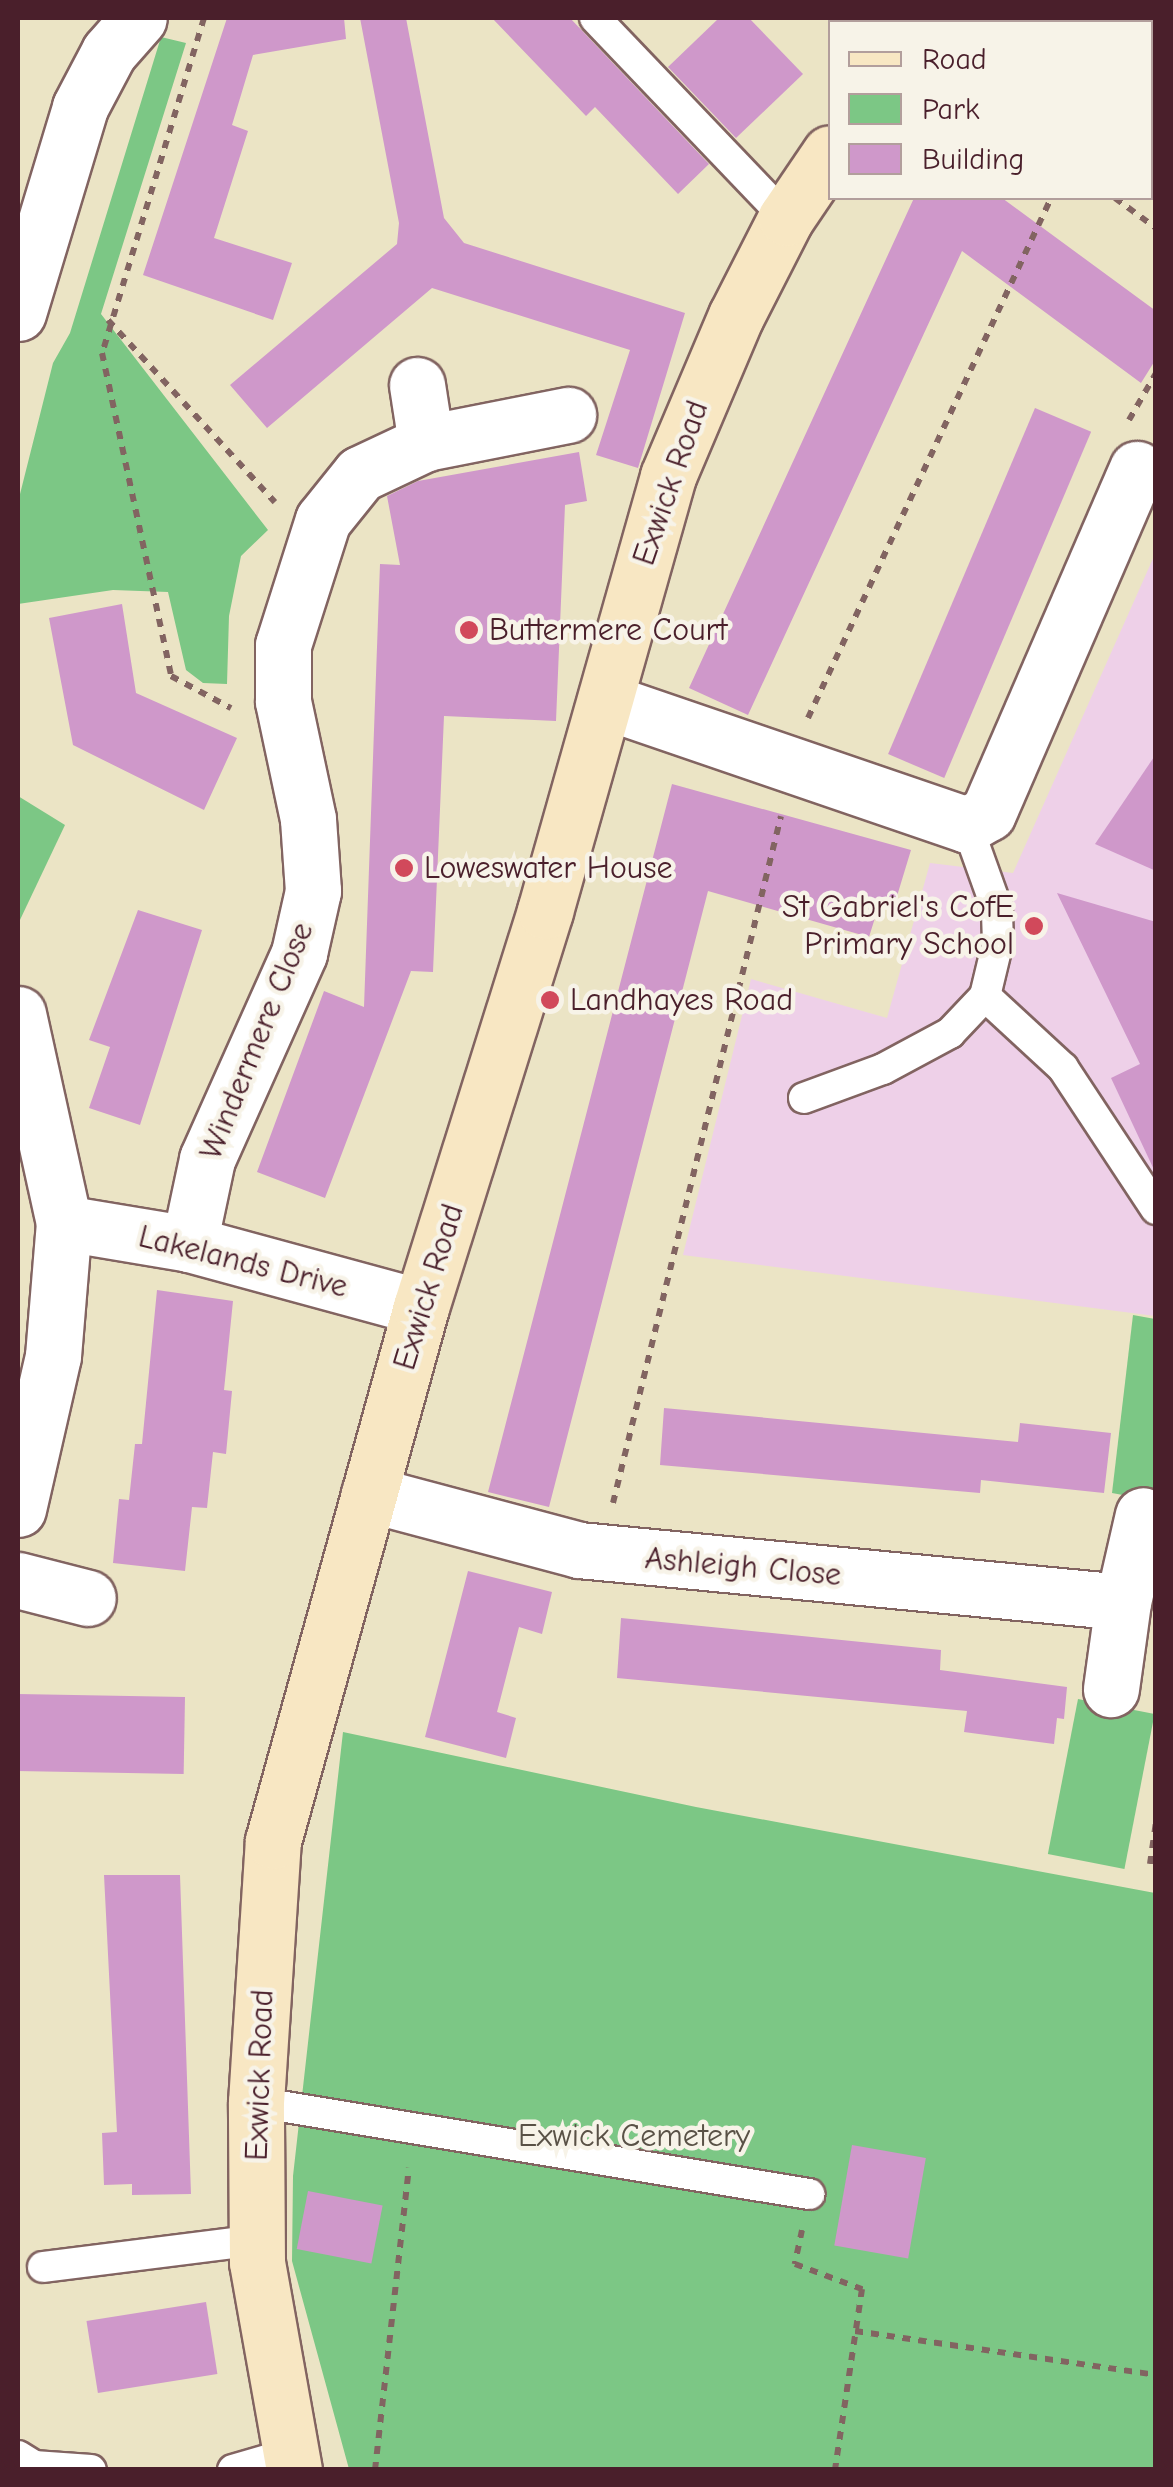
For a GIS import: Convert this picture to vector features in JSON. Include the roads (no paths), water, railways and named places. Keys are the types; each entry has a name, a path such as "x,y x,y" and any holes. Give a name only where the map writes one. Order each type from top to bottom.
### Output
{"street":[{"path":"18,313 80,107 109,52 138,18"},
{"name":"Exwick Road","path":"292,2461 257,2240 256,2102 273,1840 421,1307 605,701 668,476 700,393 786,218 828,155"},
{"path":"417,384 426,443"},
{"name":"Windermere Close","path":"190,1244 207,1159 298,953 313,891 308,819 283,701 289,611 313,544 342,492 360,474 426,443 568,416"},
{"path":"605,701 967,825 988,813 1138,469"},
{"path":"18,1014 64,1223 53,1356 18,1509"},
{"name":"Lakelands Drive","path":"64,1223 190,1244 421,1307"},
{"name":"Ashleigh Close","path":"369,1494 600,1553 1123,1602"},
{"path":"1111,1689 1123,1602 1143,1515"},
{"path":"18,1580 88,1598"}],"lane":[{"path":"595,18 786,218"},
{"path":"804,1098 883,1069 950,1033 985,996 998,942 997,909 967,825"},
{"path":"985,996 1064,1068 1156,1209"},
{"path":"256,2102 809,2194"},
{"path":"43,2267 257,2240"},
{"path":"18,2456 34,2466 91,2470"},
{"path":"232,2470 292,2461"}],"place":[{"name":"Buttermere Court","path":"469,630"},
{"name":"Loweswater House","path":"404,868"},
{"name":"St Gabriel's CofE Primary School","path":"1034,926"},
{"name":"Landhayes Road","path":"550,1000"}],"park label":[{"name":"Exwick Cemetery","path":"634,2136"}]}
